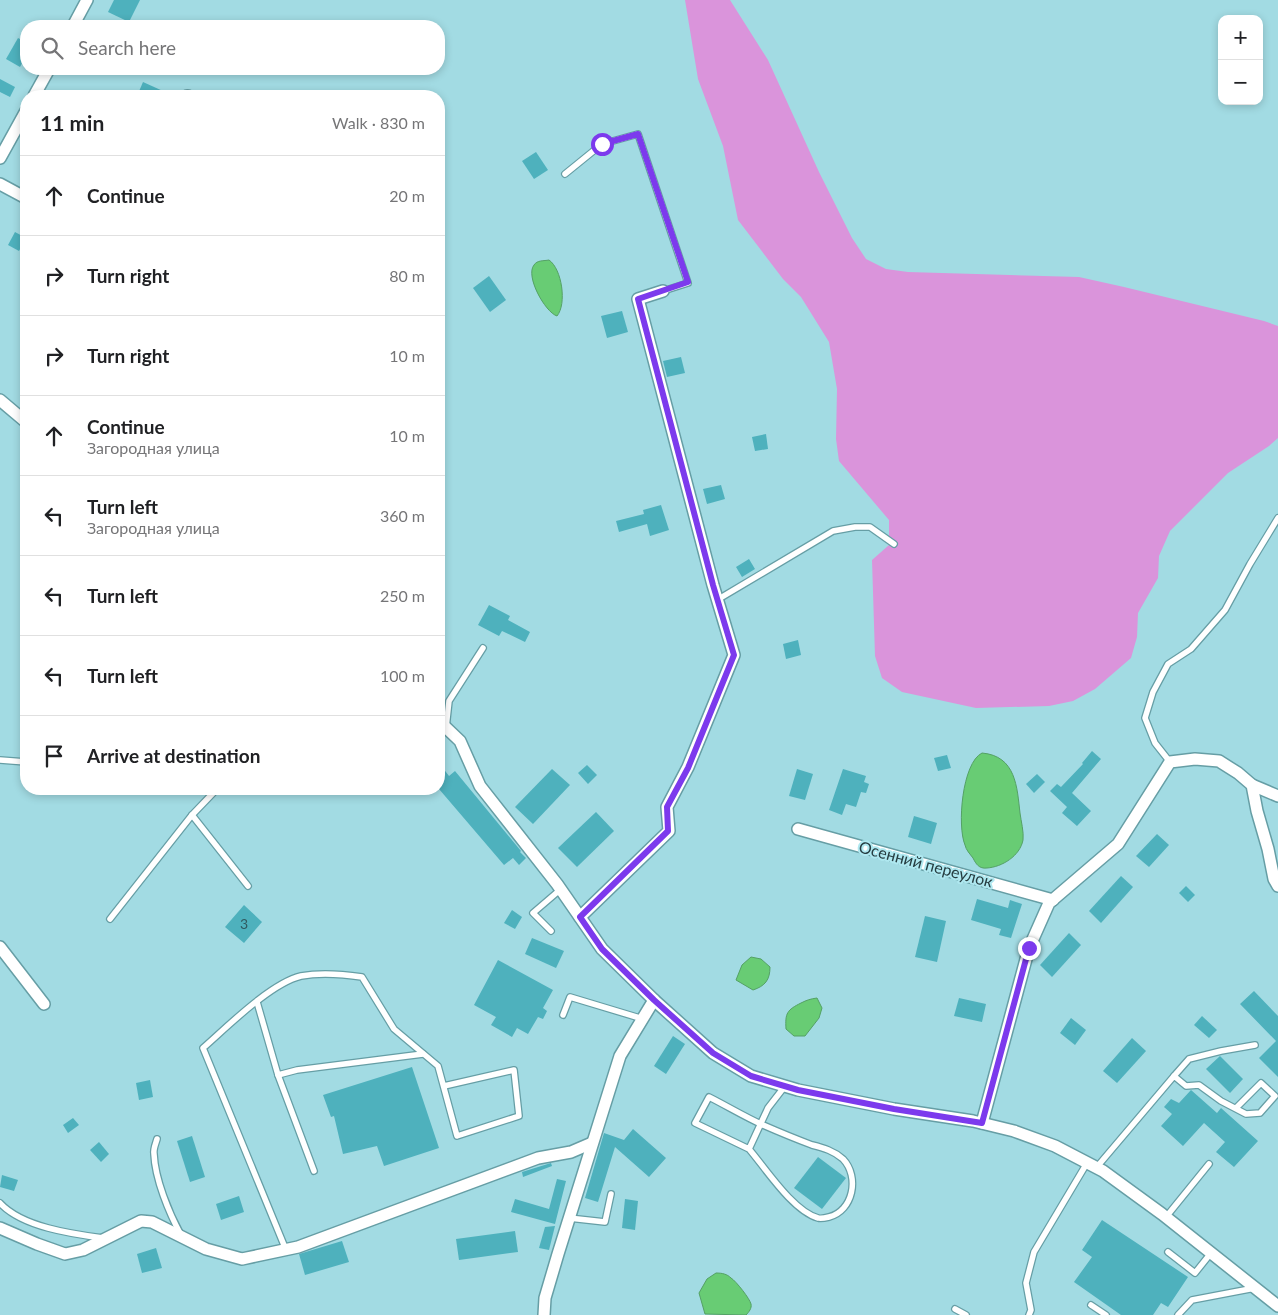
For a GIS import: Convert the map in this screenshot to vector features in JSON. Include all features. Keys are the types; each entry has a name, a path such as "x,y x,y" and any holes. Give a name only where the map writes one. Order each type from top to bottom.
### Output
{"street":[{"path":"76,20 87,0"},
{"path":"38,90 46,75"},
{"path":"0,158 20,122"},
{"path":"0,184 20,195"},
{"path":"580,917 668,831 667,807 688,768 734,655 717,600 638,299 663,291"},
{"path":"0,400 20,417"},
{"path":"445,727 460,741 480,786 561,889 602,949 654,1000 713,1053 751,1076 785,1086 894,1109 982,1123 1014,1131 1055,1146 1092,1165 1166,1217 1278,1306"},
{"path":"982,1123 1029,948 1049,903 1118,844 1170,762 1195,759 1218,761 1238,773 1252,785 1278,796"},
{"path":"1252,785 1256,811 1268,849 1274,879 1278,886"},
{"name":"Осенний переулок","path":"798,829 1053,900"},
{"path":"0,947 44,1004"},
{"path":"544,1315 545,1298 620,1056 654,1000"},
{"path":"0,1228 65,1254 83,1250 107,1239 130,1225 141,1221 152,1222 206,1249 242,1259 298,1247 538,1158 570,1152 592,1142"}],"lane":[{"path":"565,174 602,144 638,134 688,282 663,291"},
{"path":"1170,762 1155,742 1144,718 1153,692 1168,664 1191,649 1225,610 1278,518"},
{"path":"717,600 833,531 855,526 870,527 894,544"},
{"path":"445,714 449,700 483,648"},
{"path":"0,760 20,762"},
{"path":"110,919 192,815 211,795"},
{"path":"192,815 248,886"},
{"path":"551,931 533,913 561,889"},
{"path":"286,1250 203,1048 274,988 300,976 336,973 362,977 394,1029 438,1066 457,1136 519,1116 514,1070 444,1086"},
{"path":"563,1015 570,997 643,1019"},
{"path":"257,1002 278,1075 314,1171"},
{"path":"1029,1315 1031,1310 1026,1283 1034,1252 1092,1165 1189,1059 1255,1045"},
{"path":"278,1075 297,1070 424,1054"},
{"path":"1174,1076 1186,1086 1199,1084 1221,1101 1246,1114 1260,1113 1275,1096 1261,1083 1236,1108"},
{"path":"749,1149 768,1108 785,1086"},
{"path":"709,1097 761,1124 829,1150 841,1157 848,1165 853,1176 852,1192 847,1203 838,1214 820,1219 803,1211 789,1198 749,1149 695,1123 709,1097"},
{"path":"157,1139 153,1152 160,1181 171,1216 182,1237"},
{"path":"1166,1217 1209,1164"},
{"path":"569,1218 605,1222 611,1194"},
{"path":"0,1203 4,1208 26,1220 68,1234 107,1239"},
{"path":"1168,1252 1195,1273 1211,1253"},
{"path":"1178,1315 1192,1300 1255,1288"},
{"path":"1091,1305 1106,1315"},
{"path":"955,1309 966,1315"}],"shaded area":[{"path":"685,0 730,0 768,60 819,172 852,238 866,259 886,269 908,272 1079,277 1264,321 1278,326 1278,438 1228,473 1170,531 1159,556 1158,578 1138,613 1137,637 1131,658 1095,689 1073,701 1049,706 976,708 902,692 882,678 875,656 872,560 889,545 889,520 839,461 836,439 837,389 829,342 801,297 783,279 738,220 723,146 698,79"},
{"path":"549,260 557,271 562,287 562,303 557,316 542,301 532,277 535,263"},
{"path":"982,753 993,755 1002,760 1013,774 1018,793 1023,830 1021,846 1010,860 993,867 984,868 977,864 966,849 961,824 966,781 975,759"},
{"path":"751,957 761,959 770,967 766,982 761,987 753,990 736,980 742,965"},
{"path":"817,998 822,1008 819,1018 805,1036 794,1036 786,1029 788,1013 801,1003"},
{"path":"716,1273 729,1277 746,1294 751,1305 746,1315 705,1314 699,1293 707,1279"}],"building":[{"path":"114,0 140,0 130,20 125,20 108,12"},
{"path":"18,38 20,39 20,67 6,59"},
{"path":"0,79 15,87 10,97 0,92"},
{"path":"143,82 161,90 140,90"},
{"path":"536,152 548,170 534,179 522,161"},
{"path":"15,232 20,235 19,251 8,245"},
{"path":"489,276 506,300 490,312 473,288"},
{"path":"622,311 628,332 607,338 601,316"},
{"path":"681,357 685,373 667,377 663,361"},
{"path":"766,434 768,449 755,451 752,437"},
{"path":"721,485 725,499 707,504 703,489"},
{"path":"661,505 669,530 650,536 647,524 619,532 616,521 644,514 643,510"},
{"path":"749,559 755,569 742,577 736,567"},
{"path":"489,605 510,616 508,620 530,632 525,642 502,631 499,636 478,625"},
{"path":"798,640 801,655 786,659 783,644"},
{"path":"1092,751 1101,759 1072,793 1091,811 1077,826 1062,813 1067,807 1050,791 1057,784 1061,787 1083,764"},
{"path":"947,755 951,768 938,771 934,758"},
{"path":"587,765 597,775 588,784 578,773"},
{"path":"552,769 570,785 533,824 515,807"},
{"path":"797,769 813,774 805,800 789,796"},
{"path":"843,769 866,776 864,782 869,784 866,793 861,792 856,807 846,804 842,815 829,810"},
{"path":"445,771 449,776 455,771 526,858 519,865 513,858 504,865 444,795"},
{"path":"1037,774 1045,782 1034,793 1026,784"},
{"path":"596,812 614,831 577,867 558,848"},
{"path":"914,816 937,823 931,844 908,837"},
{"path":"1157,834 1169,845 1149,867 1136,856"},
{"path":"1121,876 1133,887 1101,923 1089,911"},
{"path":"1186,886 1195,895 1188,902 1179,893"},
{"path":"977,899 1008,908 1010,900 1022,904 1011,938 999,935 1001,929 971,920"},
{"path":"244,905 262,922 244,943 225,927"},
{"path":"512,910 522,917 515,929 504,923"},
{"path":"925,916 946,921 937,962 915,957"},
{"path":"1069,933 1081,945 1052,977 1040,965"},
{"path":"532,938 564,951 556,968 525,954"},
{"path":"498,960 553,990 543,1008 547,1011 543,1019 538,1017 528,1034 517,1028 512,1037 491,1025 496,1017 474,1005"},
{"path":"1254,991 1278,1016 1278,1077 1259,1058 1276,1041 1240,1004"},
{"path":"959,998 986,1004 982,1022 954,1016"},
{"path":"1202,1016 1217,1030 1209,1038 1194,1025"},
{"path":"1071,1018 1086,1030 1075,1045 1060,1033"},
{"path":"673,1036 685,1044 666,1074 654,1066"},
{"path":"1132,1038 1146,1051 1117,1083 1103,1071"},
{"path":"1220,1056 1243,1079 1230,1093 1206,1069"},
{"path":"412,1067 439,1148 384,1166 377,1146 343,1154 334,1116 331,1117 323,1095"},
{"path":"150,1080 153,1097 139,1100 136,1083"},
{"path":"1191,1090 1217,1113 1221,1108 1258,1141 1234,1167 1216,1152 1225,1142 1204,1123 1183,1146 1161,1126 1172,1114 1164,1107 1171,1099 1179,1103"},
{"path":"73,1118 79,1125 68,1133 63,1125"},
{"path":"633,1129 666,1158 649,1177 615,1147 598,1202 585,1198 604,1133 624,1140"},
{"path":"192,1136 205,1177 190,1182 177,1141"},
{"path":"99,1142 109,1154 101,1162 90,1150"},
{"path":"818,1157 846,1178 822,1209 794,1188"},
{"path":"551,1163 552,1166 523,1177 522,1172"},
{"path":"2,1175 18,1180 14,1191 0,1187"},
{"path":"557,1179 566,1181 555,1224 511,1212 515,1199 549,1209"},
{"path":"239,1196 244,1212 221,1220 216,1204"},
{"path":"625,1199 638,1201 635,1230 622,1228"},
{"path":"1102,1220 1188,1277 1168,1307 1161,1303 1153,1315 1121,1315 1074,1282 1092,1257 1082,1250"},
{"path":"555,1226 549,1250 539,1248 545,1227"},
{"path":"515,1231 518,1252 459,1260 456,1239"},
{"path":"342,1241 349,1262 305,1275 299,1254"},
{"path":"156,1248 162,1268 142,1273 137,1254"}],"route":[{"path":"602,144 638,134 688,282 638,299 713,585 734,655 688,768 667,807 668,831 580,917 602,949 654,1000 713,1053 751,1076 798,1090 894,1109 982,1123 1029,948"}]}
